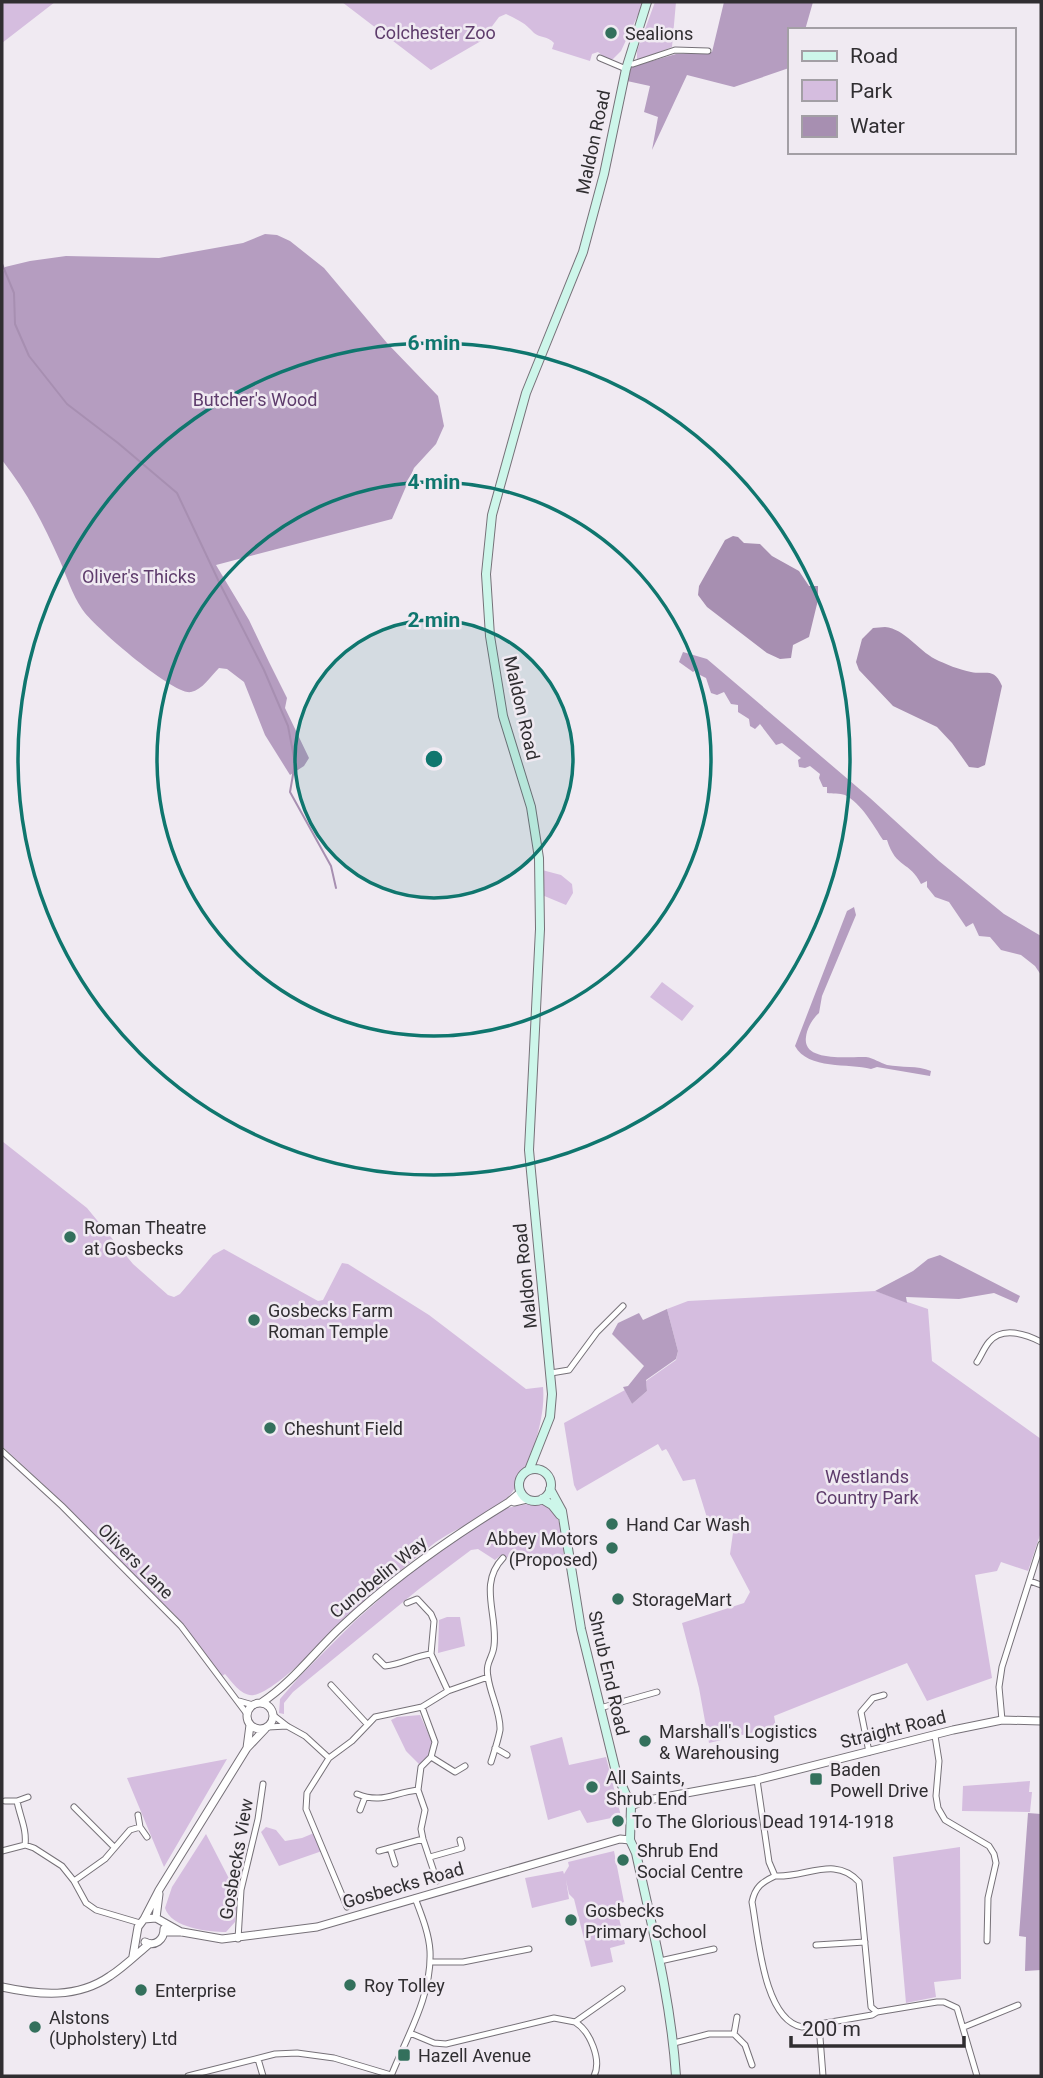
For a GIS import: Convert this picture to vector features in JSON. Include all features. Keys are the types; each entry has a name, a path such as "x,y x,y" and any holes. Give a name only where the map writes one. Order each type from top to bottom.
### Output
{"main road":[{"name":"Maldon Road","path":"530,1470 550,1417 551,1373 529,1150 540,929 539,858 531,807 503,716 490,636 486,575 492,515 526,393 583,252 604,174 626,66 647,2"},
{"name":"Maldon Road","path":"541,1442 541,1470"},
{"path":"542,1499 550,1489 550,1480 541,1470 530,1470 523,1474 520,1481 524,1496 542,1499 552,1505 564,1520"},
{"name":"Shrub End Road","path":"550,1489 562,1511 581,1627 599,1708 617,1772 631,1806 630,1840 636,1853 660,1961 674,2043 676,2076"}],"street":[{"path":"600,58 626,66 676,50 708,51"},
{"path":"551,1373 569,1370 612,1314 623,1306"},
{"path":"977,1362 990,1340 1003,1334 1014,1332 1041,1340"},
{"name":"Olivers Lane","path":"2,1451 62,1506 181,1626 247,1714"},
{"name":"Cunobelin Way","path":"257,1704 279,1691 361,1609 425,1557 509,1502 524,1496"},
{"path":"1002,1720 999,1688 1002,1667 1041,1544"},
{"path":"491,1762 500,1728 488,1677 487,1663 495,1648 489,1588 490,1577 503,1558"},
{"path":"488,1560 496,1565"},
{"path":"1030,1581 1041,1585"},
{"path":"407,1603 417,1600 422,1592"},
{"path":"417,1600 434,1621 431,1654 447,1690"},
{"path":"385,1666 403,1664 431,1654"},
{"path":"376,1657 385,1666 387,1675"},
{"path":"347,1907 306,1809 307,1793 329,1758 352,1741 375,1717 422,1707 447,1690 488,1677"},
{"path":"329,1697 333,1687 367,1724"},
{"name":"Cunobelin Way","path":"273,1712 279,1691"},
{"path":"599,1708 657,1692"},
{"path":"869,1752 861,1712 873,1698 884,1695"},
{"path":"239,1701 257,1704 273,1712 329,1758"},
{"path":"247,1748 250,1725 247,1714 257,1704"},
{"path":"422,1707 436,1742 431,1757 421,1767 418,1790 424,1804 421,1829 437,1881"},
{"path":"133,1956 140,1927 159,1890 247,1748 267,1728 273,1712"},
{"name":"Straight Road","path":"631,1806 643,1801 757,1780 1002,1720 1041,1721"},
{"path":"250,1725 257,1729 287,1726"},
{"path":"934,1735 939,1761 936,1796 938,1808 945,1820 989,1846 994,1854 996,1863 988,1898 987,1941"},
{"path":"495,1748 507,1755"},
{"path":"431,1757 454,1776 465,1766"},
{"path":"757,1780 769,1862 775,1876"},
{"name":"Gosbecks View","path":"238,1939 241,1890 258,1819 263,1784"},
{"path":"357,1794 380,1799 398,1792 418,1790"},
{"path":"5,1801 28,1797"},
{"path":"360,1810 365,1797"},
{"path":"17,1801 21,1819 26,1826 25,1845"},
{"path":"74,1807 114,1847"},
{"path":"138,1815 140,1827 147,1838"},
{"path":"74,1881 105,1858 130,1830 140,1827"},
{"path":"379,1851 423,1839"},
{"name":"Gosbecks Road","path":"165,1932 238,1939 317,1927 620,1839 630,1840"},
{"path":"460,1840 464,1854"},
{"path":"2,1851 25,1845 34,1848 62,1866 86,1903 96,1910 140,1927 159,1920"},
{"path":"430,1857 462,1847"},
{"path":"390,1848 395,1864"},
{"path":"877,2012 871,2007 859,1882 850,1871 836,1867 775,1876 762,1882 754,1891 752,1902 768,1988 783,2016 794,2025 819,2025 877,2012 944,2002 957,2008 977,2076"},
{"path":"2,1987 45,1994 72,1992 108,1978 149,1944 159,1942 165,1932 159,1920 159,1890"},
{"path":"342,1897 352,1893"},
{"path":"188,2076 275,2054 297,2053 334,2057 391,2076 427,1986 430,1962 428,1938 415,1898"},
{"name":"Gosbecks Road","path":"159,1920 182,1932"},
{"path":"140,1927 142,1941 149,1944"},
{"path":"816,1945 865,1942"},
{"path":"430,1962 463,1962 529,1949"},
{"path":"660,1961 714,1949"},
{"path":"575,2022 622,1989"},
{"path":"964,2027 1018,2005"},
{"path":"410,2033 434,2043 446,2044 554,2018 575,2022 591,2041 597,2067 594,2076"},
{"path":"734,2034 737,2018"},
{"path":"819,2025 823,2076"},
{"path":"674,2043 709,2034 734,2034 745,2045 752,2065"},
{"path":"258,2059 263,2076"}],"green space":[{"path":"2,2 55,2 2,43"},
{"name":"Colchester Zoo","path":"342,2 644,2 621,51 613,59 608,60 598,52 592,54 590,61 552,49 552,41 536,35 522,22 506,14 499,17 481,41 431,70"},
{"path":"655,2 676,2 672,47 637,61 637,51"},
{"path":"724,2 813,2 806,28 788,28 788,68 734,87 687,75 652,150 658,117 644,112 650,86 627,81 631,67 676,54 712,52"},
{"name":"Butcher's Wood","path":"265,234 277,235 290,241 324,268 387,343 438,396 444,426 436,444 414,468 392,519 216,565 249,620 287,698 285,708 309,758 304,766 290,775 265,735 244,682 227,669 219,668 199,689 191,692 182,690 134,658 89,617 75,597 34,508 2,460 2,274 5,267 66,256 159,258 243,243"},
{"path":"683,652 707,659 870,798 939,861 1004,914 1041,936 1041,975 1035,966 1021,955 1001,950 990,937 979,936 973,923 966,927 949,902 935,897 927,887 927,881 921,884 899,861 887,840 883,840 856,803 845,795 827,793 827,787 823,787 819,778 820,774 810,766 799,767 798,760 801,758 782,743 776,745 760,724 755,729 750,726 749,719 738,712 738,705 731,704 724,692 717,695 711,693 706,678 679,662"},
{"path":"542,870 561,875 572,884 573,893 566,905 542,895"},
{"path":"854,907 856,915 822,996 819,1013 808,1030 807,1045 819,1054 869,1058 887,1065 926,1069 931,1071 930,1076 877,1067 871,1069 819,1062 801,1054 795,1046 847,911"},
{"path":"662,982 694,1006 682,1021 650,997"},
{"name":"Cheshunt Field","path":"2,1141 87,1208 133,1264 168,1295 174,1297 180,1294 213,1255 224,1249 318,1301 323,1300 342,1263 348,1264 429,1315 526,1389 543,1387 542,1412 536,1439 527,1466 515,1488 487,1514 442,1538 414,1559 278,1682 254,1695 241,1691 225,1674 222,1676 175,1615 2,1446"},
{"path":"940,1255 1020,1296 1017,1303 994,1293 959,1299 906,1297 907,1303 875,1291 913,1271 928,1259"},
{"name":"Westlands Country Park","path":"875,1291 928,1309 932,1361 1041,1439 1041,1532 1028,1571 1001,1562 997,1571 975,1575 992,1678 927,1701 907,1663 774,1716 776,1727 709,1743 699,1688 682,1623 744,1603 750,1592 730,1554 733,1533 731,1519 708,1521 695,1479 683,1481 666,1449 662,1451 658,1444 577,1491 564,1423 625,1390 632,1404 647,1391 646,1381 676,1360 678,1351 667,1309 688,1301"},
{"path":"667,1309 678,1351 676,1359 646,1380 647,1391 632,1404 623,1387 628,1386 644,1366 612,1334 618,1323 639,1313 643,1320"},
{"path":"538,1502 546,1505 556,1516 564,1556 517,1562 512,1554 505,1559 501,1555 495,1560 478,1549 471,1550 293,1692 284,1703 284,1714 279,1713 280,1699 301,1675 400,1581 441,1549 506,1508"},
{"path":"460,1617 465,1646 438,1653 439,1620"},
{"path":"420,1715 433,1744 430,1753 420,1765 406,1751 391,1720"},
{"path":"562,1737 569,1765 606,1757 621,1816 587,1823 580,1810 548,1820 530,1746"},
{"path":"227,1759 164,1867 127,1778"},
{"path":"1030,1781 1030,1812 962,1811 963,1786"},
{"path":"1028,1813 1041,1814 1041,1970 1025,1971 1026,1937 1019,1936"},
{"path":"266,1827 276,1830 285,1841 314,1833 322,1851 279,1866 261,1832"},
{"path":"206,1834 238,1896 235,1922 226,1932 201,1930 182,1924 169,1915 165,1908 172,1887"},
{"path":"960,1847 961,1979 934,1982 936,1997 906,2003 893,1857"},
{"path":"614,1851 624,1902 616,1905 625,1944 610,1948 613,1962 591,1967 574,1899 569,1894 566,1880 569,1899 532,1908 525,1878 563,1871 564,1874 569,1866 568,1862"}],"water":[{"path":"733,536 744,543 760,544 772,556 799,571 809,586 818,586 818,600 809,637 793,645 791,658 780,659 767,653 707,607 698,595 699,586 725,540"},
{"path":"885,627 899,632 939,661 967,671 993,674 999,680 1002,686 985,765 978,768 969,767 937,727 893,706 859,670 856,662 862,639 873,628"}],"waterway":[{"path":"2,264 14,293 15,324 29,356 67,404 177,493 264,670 288,726 295,763 290,792 331,866 336,888"}],"place":[{"name":"Sealions","path":"611,33"},
{"name":"Roman Theatre at Gosbecks","path":"70,1237"},
{"name":"Gosbecks Farm Roman Temple","path":"254,1320"},
{"name":"Cheshunt Field","path":"270,1428"},
{"name":"Hand Car Wash","path":"612,1524"},
{"name":"Abbey Motors (Proposed)","path":"612,1548"},
{"name":"StorageMart","path":"618,1599"},
{"name":"Marshall's Logistics & Warehousing","path":"645,1741"},
{"name":"Baden Powell Drive","path":"816,1779"},
{"name":"All Saints, Shrub End","path":"592,1787"},
{"name":"To The Glorious Dead 1914-1918","path":"618,1821"},
{"name":"Shrub End Social Centre","path":"623,1860"},
{"name":"Gosbecks Primary School","path":"571,1920"},
{"name":"Roy Tolley","path":"350,1985"},
{"name":"Enterprise","path":"141,1990"},
{"name":"Alstons (Upholstery) Ltd","path":"35,2027"},
{"name":"Hazell Avenue","path":"404,2055"}],"park label":[{"name":"Oliver's Thicks","path":"139,576"}]}
